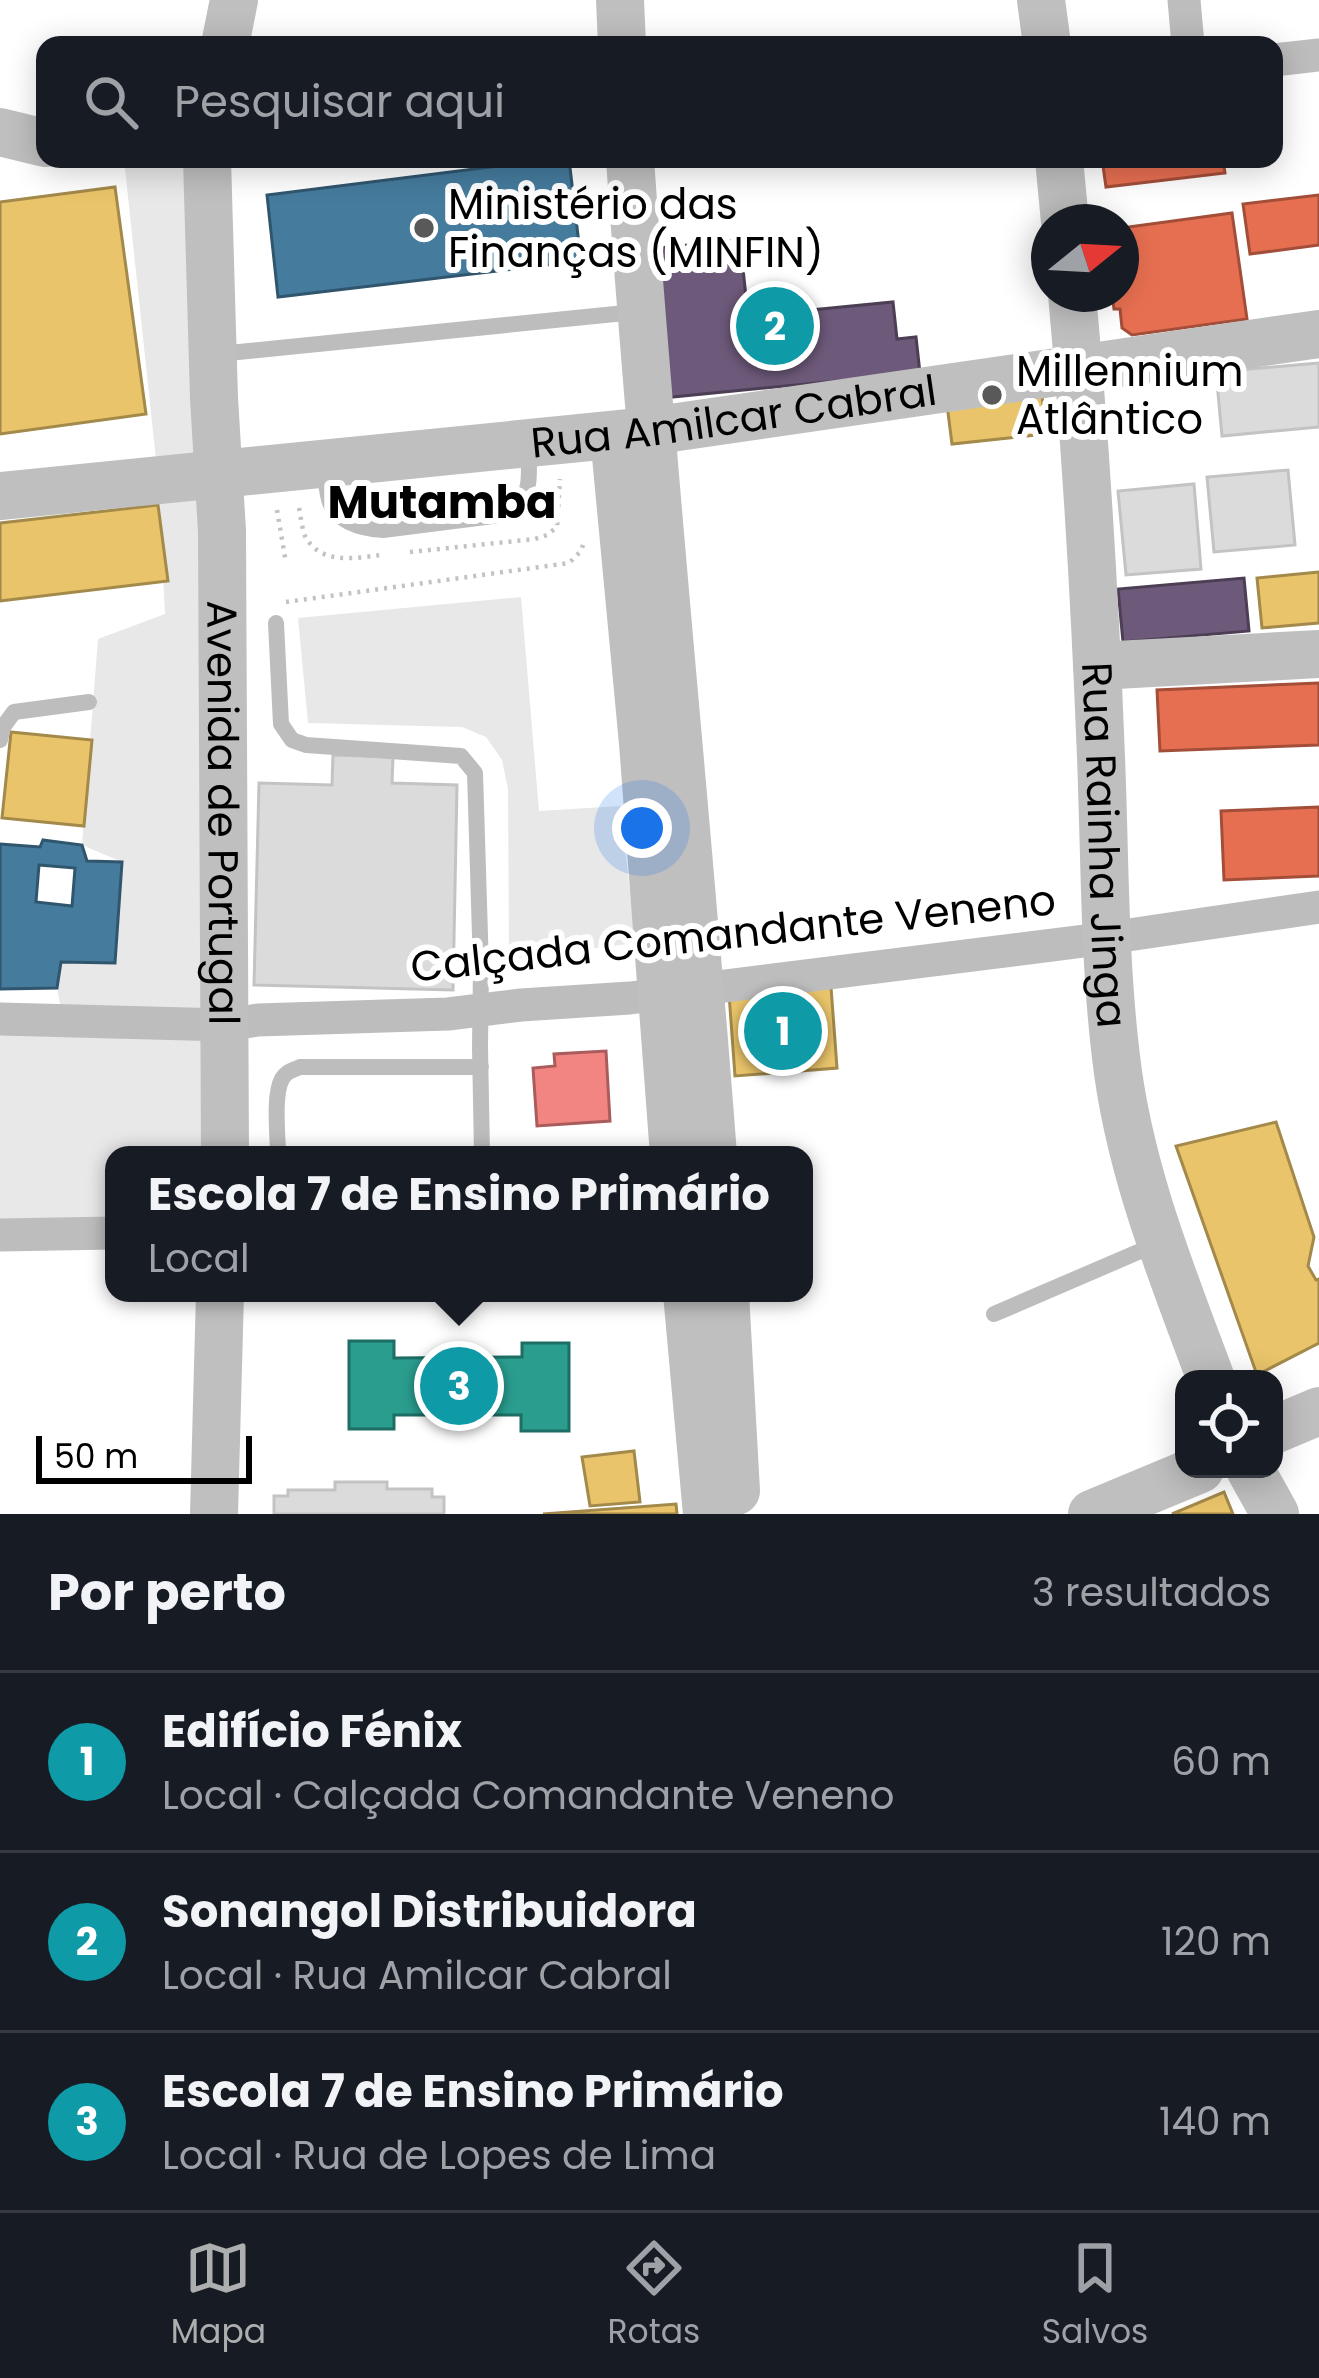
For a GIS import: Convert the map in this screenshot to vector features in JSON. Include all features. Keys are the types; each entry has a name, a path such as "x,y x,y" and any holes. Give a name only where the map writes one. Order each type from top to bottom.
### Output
{"main road":[{"path":"227,36 233,0"},
{"path":"620,0 622,36"},
{"path":"1041,0 1046,36"},
{"path":"0,132 36,141"},
{"name":"Avenida de Portugal","path":"207,168 223,531 225,1146"},
{"path":"630,168 640,311 632,433 681,991 710,1146"},
{"path":"1060,168 1063,204"},
{"name":"Rua Rainha Jinga","path":"1073,312 1116,1059 1139,1175 1208,1370"},
{"name":"Rua Amilcar Cabral","path":"0,496 632,433 1319,334"},
{"path":"1097,666 1319,654"},
{"path":"674,1146 681,991"},
{"path":"214,1514 220,1302"},
{"path":"688,1302 706,1514"},
{"path":"726,1302 738,1514"},
{"path":"1283,1426 1319,1412"},
{"path":"1093,1514 1179,1478"},
{"path":"1255,1478 1275,1514"}],"street":[{"path":"1184,0 1187,36"},
{"path":"1283,59 1319,55"},
{"name":"Calçada Comandante Veneno","path":"0,1019 226,1025 448,1014 681,991 1319,907"},
{"path":"0,1235 105,1233"}],"lane":[{"path":"212,354 640,311"},
{"path":"324,465 331,505 364,530 383,530 509,514 524,502 529,484 528,445"},
{"path":"277,623 281,724 292,740 305,745 461,756 475,773 482,1146"},
{"path":"0,740 14,712 89,702"},
{"path":"278,1146 278,1094 288,1072 300,1067 481,1067"},
{"path":"994,1314 1160,1243"}],"path":[{"path":"278,510 286,563"},
{"path":"277,623 276,604 569,563 581,551 588,530"}],"shaded area":[{"path":"125,168 207,168 224,1146 105,1146 105,1233 0,1235 0,1019 63,1019 57,988 61,962 115,962 122,862 82,845 98,639 165,614 158,479"},
{"path":"521,597 539,811 620,806 636,943 509,959 508,789 502,760 486,737 462,727 308,723 298,618"}],"building: Moradias":[{"path":"115,187 146,414 0,434 0,202"},
{"path":"1041,386 1046,434 952,444 946,397"},
{"path":"158,505 168,581 0,601 0,523"},
{"path":"1319,572 1319,623 1262,628 1257,578"},
{"path":"11,732 92,740 84,826 2,818"},
{"path":"831,987 837,1068 735,1076 729,994"},
{"path":"1276,1122 1314,1237 1308,1266 1319,1279 1319,1343 1267,1370 1255,1370 1176,1146"},
{"path":"634,1451 640,1502 590,1506 582,1457"},
{"path":"1224,1492 1233,1514 1172,1514"},
{"path":"676,1504 677,1514 543,1514"}],"building: Comércio":[{"path":"1103,168 1224,168 1225,173 1106,187"},
{"path":"1319,195 1319,245 1250,254 1243,204"},
{"path":"1232,213 1247,319 1132,335 1122,328 1120,312 1139,312 1139,226"},
{"path":"1319,683 1319,745 1160,751 1157,690"},
{"path":"1319,807 1319,876 1224,880 1221,811"}],"building: Escritórios":[{"path":"740,240 748,316 893,302 897,339 916,337 920,373 662,398 647,249"},
{"path":"1244,578 1249,631 1123,642 1118,589"}],"building: Escolas":[{"path":"349,1341 394,1341 394,1358 522,1357 522,1343 569,1343 569,1431 521,1431 521,1415 394,1415 394,1429 349,1429"}],"building: Saúde":[{"path":"606,1051 610,1121 537,1126 533,1068 555,1066 554,1054"}],"building: Público":[{"name":"Ministério das Finanças (MINFIN)","path":"482,168 570,168 581,261 278,297 267,195"},
{"path":"43,840 82,845 87,861 122,862 115,963 61,962 57,988 0,989 0,844 40,847","holes":["39,865 75,868 72,906 36,902"]}],"building: Outros":[{"path":"1319,363 1319,427 1222,436 1216,372"},
{"path":"1288,470 1295,545 1214,552 1207,477"},
{"path":"1194,484 1201,569 1126,575 1118,491"},
{"path":"333,755 393,757 392,783 457,785 453,990 254,985 259,783 332,785"},
{"path":"335,1482 387,1482 387,1489 432,1489 432,1497 444,1497 444,1514 274,1514 274,1496 288,1496 288,1490 335,1490"}],"place":[{"name":"Ministério das Finanças (MINFIN)","path":"424,228"},
{"name":"Sonangol Distribuidora","path":"775,326"},
{"name":"Millennium Atlântico","path":"992,395"},
{"name":"Edifício Fénix","path":"783,1031"},
{"name":"Escola 7 de Ensino Primário","path":"459,1386"}],"district":[{"name":"Mutamba","path":"442,502"}]}
